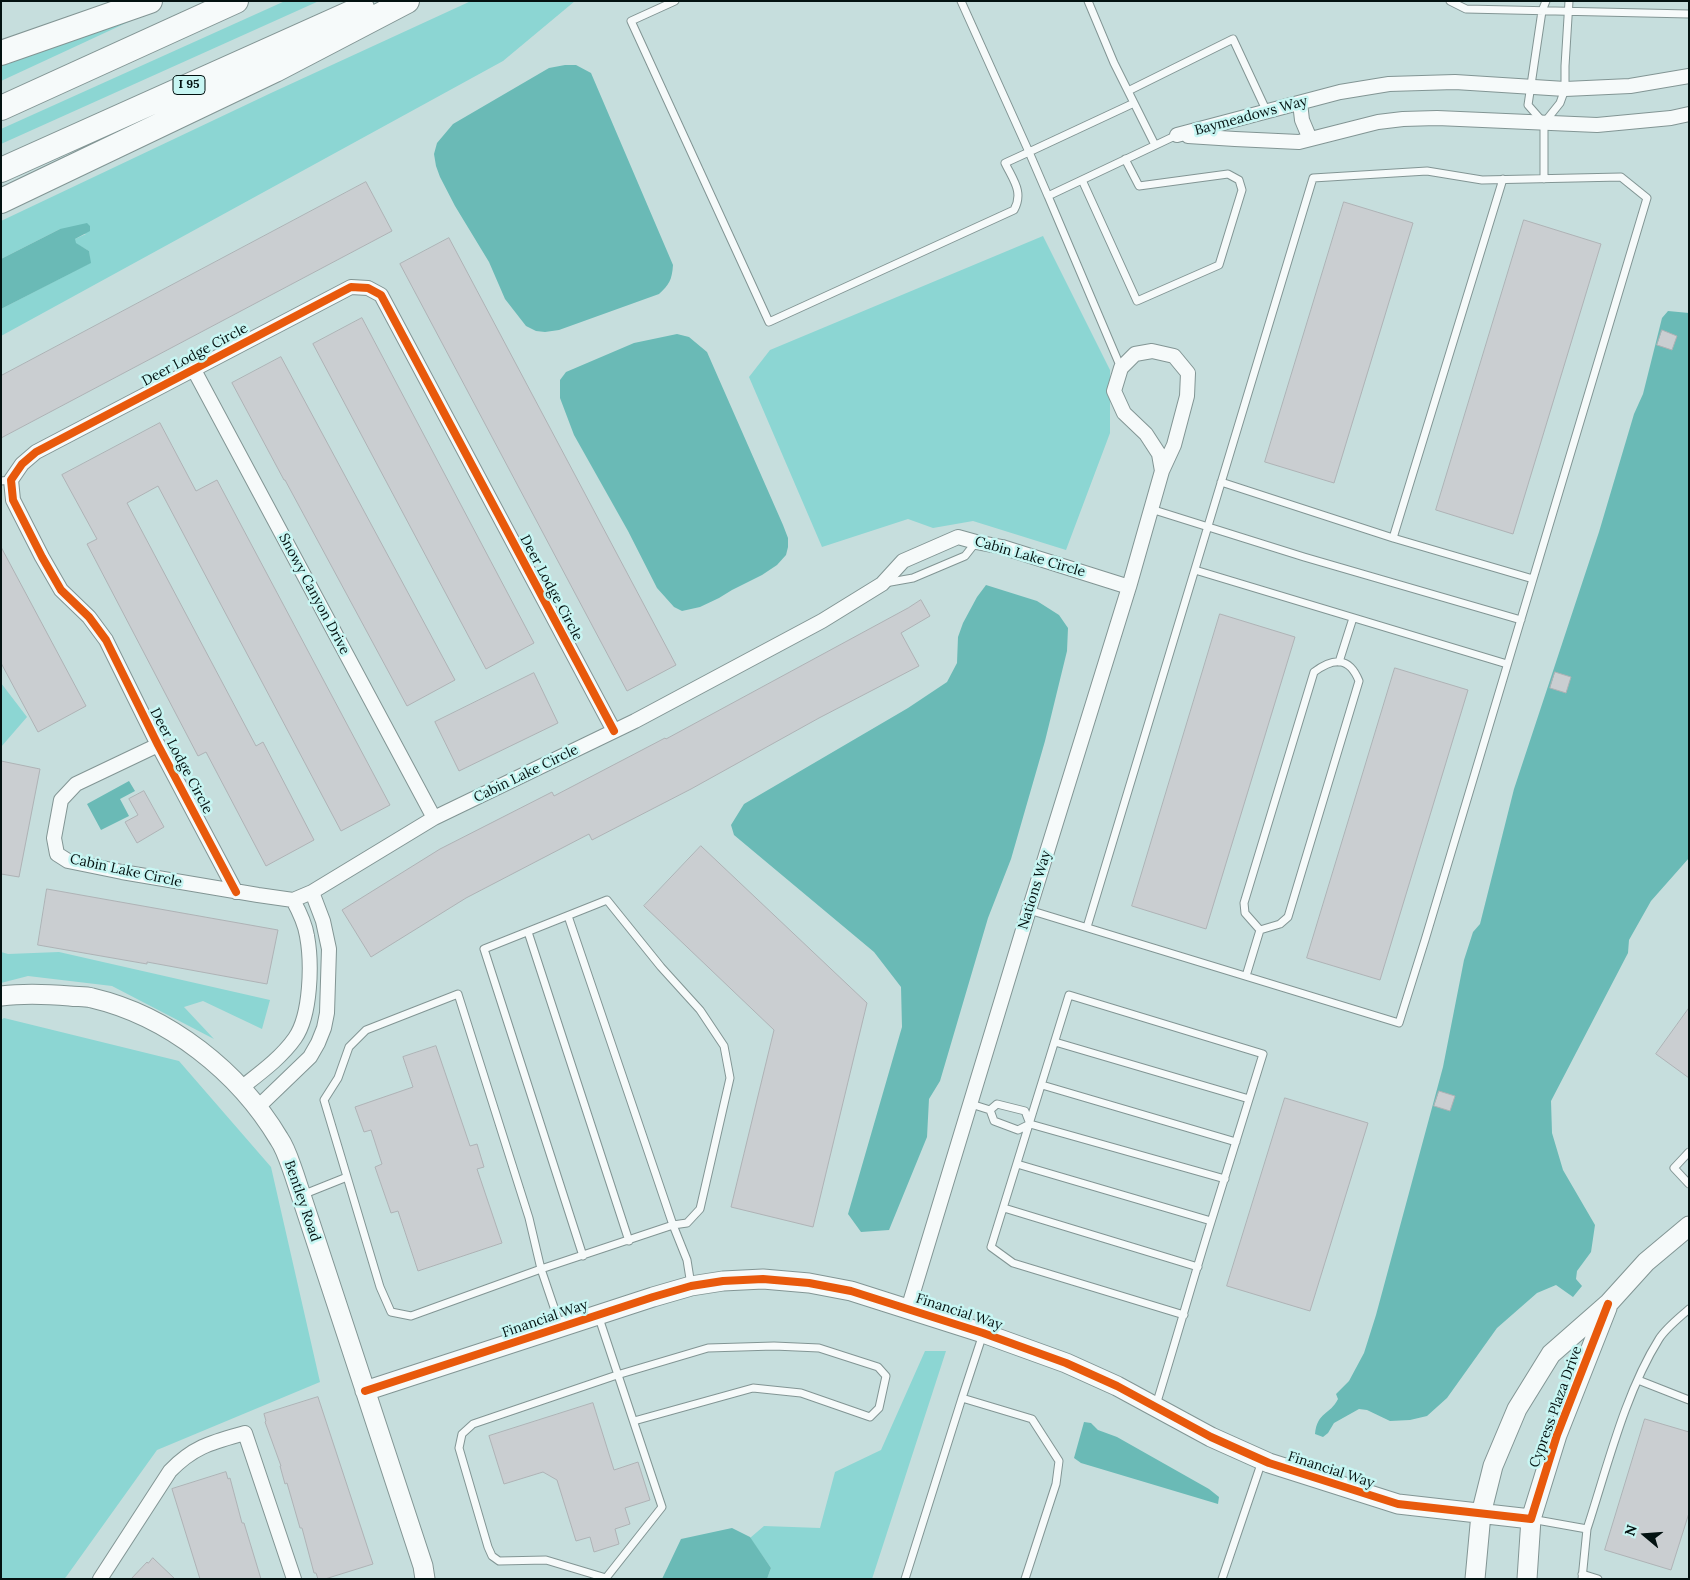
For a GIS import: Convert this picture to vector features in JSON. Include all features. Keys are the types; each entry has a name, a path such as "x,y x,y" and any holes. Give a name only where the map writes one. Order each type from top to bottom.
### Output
{"highway":[{"path":"1,53 150,1"},
{"path":"1,108 236,1"},
{"name":"I 95","path":"1,170 377,1"},
{"path":"1,201 275,70 407,1"}],"street":[{"name":"Baymeadows Way","path":"1177,135 1340,92 1389,84 1455,82 1565,89 1630,86 1689,76"},
{"path":"1300,103 1302,120 1310,139"},
{"name":"Baymeadows Way","path":"1177,135 1235,140 1299,142 1378,122 1403,119 1436,118 1597,125 1671,118 1689,114"},
{"name":"Deer Lodge Circle","path":"236,892 158,745 106,640 89,617 61,590 42,557 6,480 36,452 351,287 368,288 381,295 614,731"},
{"name":"Nations Way","path":"908,1309 1129,586 1162,472 1174,445 1187,396 1188,373 1174,356 1152,351 1135,354 1121,368"},
{"path":"1121,368 1114,391 1124,413 1146,434 1159,454 1162,472"},
{"name":"Snowy Canyon Drive","path":"194,370 434,818"},
{"name":"Cabin Lake Circle","path":"158,745 76,784 61,800 54,838 57,854 68,861 236,892 293,900 312,892 434,818 614,731 822,620 882,584 903,561 958,537 1002,546 1129,586"},
{"path":"257,1108 310,1057 318,1044 324,1028 327,1013 329,949 312,892"},
{"path":"241,1088 272,1064 295,1038 302,1024 309,979 309,951 305,928 293,900"},
{"name":"Bentley Road","path":"1,996 39,994 91,998 126,1009 192,1043 229,1074 257,1108 280,1140 302,1195 423,1566 425,1579"},
{"name":"Cypress Plaza Drive","path":"1475,1579 1481,1514 1492,1466 1517,1408 1551,1354 1608,1304 1646,1262 1689,1226"},
{"name":"Financial Way","path":"365,1391 691,1286 723,1281 763,1279 810,1283 851,1291 983,1333 1066,1363 1117,1386 1211,1437 1263,1460 1398,1504 1531,1519"},
{"name":"Cypress Plaza Drive","path":"1527,1579 1531,1519 1557,1435 1608,1304"},
{"path":"100,1579 170,1471 182,1458 197,1448 245,1432 294,1579"}],"lane":[{"path":"674,1 631,21 769,322 1014,210 1019,201 1018,192 1005,164 1134,103"},
{"path":"961,1 1029,152 1121,368"},
{"path":"1088,1 1128,91 1155,145"},
{"path":"1450,1 1466,9 1689,14"},
{"path":"1544,123 1528,105 1542,11 1546,1"},
{"path":"1544,179 1544,123 1560,103 1565,89 1569,1"},
{"path":"1128,91 1233,39 1267,112"},
{"path":"1048,196 1177,135"},
{"path":"1082,180 1137,301 1219,265 1242,190 1239,180 1228,174 1139,186 1125,159"},
{"path":"1029,910 1399,1023 1647,198 1621,177 1482,180 1427,171 1313,178 1087,927"},
{"path":"1393,538 1502,180"},
{"path":"1221,482 1393,538 1533,579"},
{"path":"1151,508 1304,557 1520,620"},
{"path":"882,584 913,578 965,556 976,542"},
{"path":"1195,570 1507,664"},
{"path":"1339,662 1353,618"},
{"path":"1334,660 1346,664 1355,671 1359,681 1288,917 1280,924 1260,930 1245,913 1244,904 1314,672 1334,660"},
{"path":"561,1328 541,1269 529,1218 458,994 366,1030 349,1047 338,1078 324,1100 380,1287 391,1312 411,1316 541,1269 583,1256 629,1241 673,1225 687,1223 700,1209 730,1078 724,1046 700,1010 661,967 607,900 484,949 583,1256"},
{"path":"568,916 673,1225 687,1260 691,1286"},
{"path":"1246,976 1260,930"},
{"path":"528,932 629,1241"},
{"path":"1155,1407 1184,1315 1211,1221 1263,1054 1069,995 992,1247 1013,1263 1184,1315"},
{"path":"1055,1042 1249,1099"},
{"path":"1042,1085 1236,1142"},
{"path":"971,1104 990,1110"},
{"path":"990,1110 997,1104 1025,1111 1030,1124"},
{"path":"990,1110 994,1121 1018,1130 1030,1124 1225,1179"},
{"path":"1689,1152 1674,1168 1689,1184"},
{"path":"1017,1164 1211,1221"},
{"path":"302,1195 348,1178"},
{"path":"1004,1208 1198,1267"},
{"path":"1598,1579 1582,1576 1587,1529 1626,1408 1660,1337 1689,1309"},
{"path":"598,1315 617,1375 662,1506 606,1578 546,1560 499,1561 492,1556 459,1448 462,1434 474,1424 617,1375 708,1348 774,1346 819,1348 878,1367 886,1376 879,1408 870,1417 800,1393 753,1388 634,1421"},
{"path":"905,1579 983,1333"},
{"path":"1638,1380 1689,1400"},
{"path":"962,1398 1032,1419 1060,1461 1056,1484 1025,1579"},
{"path":"1222,1579 1263,1460"},
{"path":"1531,1519 1587,1529"}],"shaded area":[{"path":"285,1 319,1 1,144 1,129"},
{"path":"471,1 575,1 503,61 1,336 1,309 90,263 89,251 75,243 75,239 86,234 60,229 1,259 1,221"},
{"path":"139,17 1,81 1,60"},
{"path":"576,65 591,73 673,265 669,282 659,294 559,330 545,332 536,331 526,326 505,299 489,262 440,177 434,154 437,143 453,124 549,68"},
{"path":"87,223 90,226 90,231 75,239 76,243 89,251 91,263 1,309 1,259 60,229"},
{"path":"1043,236 1110,370 1110,433 1066,550 973,521 933,528 908,519 822,547 749,377 770,350"},
{"path":"1668,311 1689,313 1689,858 1651,901 1629,940 1628,953 1551,1101 1552,1133 1563,1170 1595,1225 1591,1252 1577,1271 1576,1279 1582,1286 1573,1297 1556,1285 1537,1293 1497,1328 1447,1398 1427,1416 1410,1420 1390,1421 1367,1410 1359,1409 1334,1423 1323,1437 1315,1434 1318,1422 1335,1404 1338,1399 1336,1394 1349,1381 1364,1353 1376,1315 1443,1067 1464,960 1473,932 1480,924 1514,789 1599,532 1634,414 1643,394 1662,318"},
{"path":"677,334 689,337 707,352 788,538 786,555 777,565 719,598 700,607 682,611 674,607 657,588 628,531 574,435 560,398 560,380 566,372 634,343"},
{"path":"986,585 1037,601 1059,615 1068,628 1067,651 1045,741 1011,859 988,918 940,1081 929,1099 927,1137 889,1230 861,1232 848,1214 902,1027 901,987 874,952 734,835 731,825 744,804 908,708 947,682 957,663 958,637 963,623"},
{"path":"1,683 27,717 1,747"},
{"path":"129,781 135,791 120,799 129,816 101,830 87,804"},
{"path":"1,952 8,954 59,952 270,1000 262,1029 203,1001 184,1007 214,1039 112,986 28,976 1,983"},
{"path":"4,1018 179,1061 271,1167 320,1382 157,1450 64,1579 1,1579 1,1020"},
{"path":"925,1351 946,1351 872,1579 767,1579 771,1568 750,1538 764,1526 820,1528 835,1472 881,1450"},
{"path":"1084,1422 1091,1423 1098,1430 1117,1437 1209,1489 1219,1497 1218,1504 1081,1463 1074,1458"},
{"path":"732,1528 750,1537 771,1568 767,1579 662,1579 681,1539"}],"building":[{"path":"366,182 392,231 1,438 1,376"},
{"path":"1344,202 1413,223 1334,483 1265,462"},
{"path":"1524,220 1601,244 1513,534 1436,510"},
{"path":"449,238 676,665 627,691 400,264"},
{"path":"362,318 534,643 486,669 313,344"},
{"path":"1662,330 1677,336 1672,350 1657,345"},
{"path":"281,357 455,680 407,706 232,383"},
{"path":"160,423 196,491 217,480 390,805 341,831 158,486 127,503 256,746 263,742 314,840 266,866 206,752 198,756 87,544 97,539 62,475"},
{"path":"1,547 86,706 38,732 1,663"},
{"path":"921,600 930,616 901,633 919,666 819,718 691,789 592,840 589,834 466,898 371,957 342,910 440,849 552,792 554,796 666,739"},
{"path":"1220,614 1295,637 1206,929 1132,906"},
{"path":"1395,668 1468,690 1380,980 1307,958"},
{"path":"1555,672 1571,677 1566,693 1550,688"},
{"path":"534,673 558,723 459,771 435,722"},
{"path":"1,761 40,769 19,877 1,874"},
{"path":"144,791 164,827 137,843 125,822 138,815 129,799"},
{"path":"701,846 867,1003 813,1227 731,1207 774,1030 644,906"},
{"path":"47,889 278,930 267,984 147,962 147,964 38,945"},
{"path":"1689,1008 1689,1078 1656,1054"},
{"path":"436,1046 470,1146 477,1144 484,1167 477,1169 502,1243 418,1271 398,1211 391,1213 375,1167 382,1164 371,1130 364,1132 355,1107 413,1087 403,1057"},
{"path":"1439,1091 1455,1096 1450,1111 1434,1106"},
{"path":"1285,1098 1368,1123 1310,1311 1227,1286"},
{"path":"318,1397 373,1564 325,1579 318,1579 316,1573 314,1573 302,1528 300,1528 287,1483 285,1484 264,1414"},
{"path":"593,1403 614,1470 638,1462 650,1500 625,1508 630,1524 615,1529 619,1544 594,1552 590,1537 576,1541 557,1480 543,1472 504,1484 489,1436"},
{"path":"1645,1419 1689,1432 1689,1513 1671,1570 1605,1550"},
{"path":"226,1472 228,1479 230,1478 242,1523 244,1523 261,1579 200,1579 172,1489"},
{"path":"153,1558 175,1579 131,1579 147,1562"}],"cycle path":[{"path":"236,892 158,745 106,640 89,617 61,590 42,557 13,500 11,480 22,464 36,452 351,287 368,288 381,295 614,731"},
{"path":"365,1391 691,1286 723,1281 763,1279 809,1283 851,1291 983,1333 1066,1363 1117,1386 1211,1437 1269,1463 1398,1504 1531,1519 1557,1435 1608,1304"}]}
